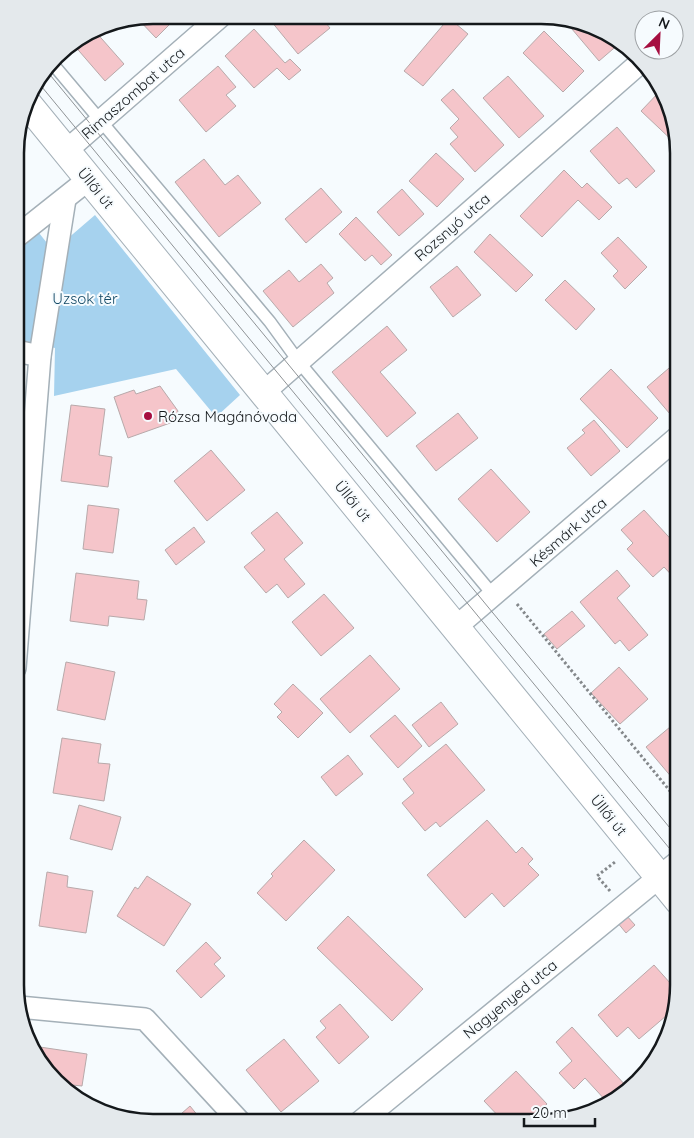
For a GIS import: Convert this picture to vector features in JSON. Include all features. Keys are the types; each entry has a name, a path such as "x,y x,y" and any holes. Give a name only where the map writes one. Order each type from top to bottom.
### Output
{"main road":[{"name":"Üllői út","path":"32,109 456,627 669,869"}],"street":[{"name":"Rimaszombat utca","path":"66,151 212,24"},
{"name":"Rozsnyó utca","path":"263,393 636,66"},
{"path":"24,231 89,179"},
{"path":"24,556 40,356 65,199"},
{"path":"24,353 40,356"},
{"name":"Késmárk utca","path":"456,627 670,444"},
{"name":"Nagyenyed utca","path":"370,1114 669,869"},
{"path":"26,1008 145,1019 233,1114"}],"lane":[{"path":"56,68 270,322 299,362 499,592"}],"path":[{"path":"499,592 670,792"}],"green space":[{"name":"Uzsok tér","path":"95,215 240,395 216,417 176,369 54,396 55,348 24,341 24,245 39,233 51,248 66,240"}],"building":[{"path":"143,24 170,24 156,38"},
{"path":"273,24 327,24 330,28 298,54"},
{"path":"444,24 456,24 468,34 423,86 404,71"},
{"path":"571,27 606,41 615,47 599,61"},
{"path":"254,29 285,63 290,59 301,70 289,80 277,68 254,88 225,56"},
{"path":"544,31 584,71 563,92 523,53"},
{"path":"99,36 124,64 105,81 77,48"},
{"path":"218,66 236,87 226,95 236,106 206,132 179,100"},
{"path":"508,76 544,116 519,138 483,98"},
{"path":"453,89 504,145 475,172 450,144 458,137 450,128 459,119 441,100"},
{"path":"656,95 666,120 669,138 641,111"},
{"path":"617,127 655,171 636,188 627,178 619,184 590,151"},
{"path":"436,153 464,179 437,207 409,181"},
{"path":"204,159 225,185 238,175 261,203 219,237 175,182"},
{"path":"564,170 582,188 587,183 612,207 599,220 578,200 542,237 520,216"},
{"path":"321,188 342,212 306,243 285,219"},
{"path":"402,189 424,214 399,236 377,212"},
{"path":"356,217 392,255 381,265 372,255 365,261 339,234"},
{"path":"490,234 533,275 516,292 474,252"},
{"path":"618,237 647,267 625,289 613,276 618,271 601,253"},
{"path":"321,264 333,278 327,283 334,293 293,327 263,291 289,270 299,282"},
{"path":"457,266 481,295 453,317 430,287"},
{"path":"565,280 595,309 576,330 545,300"},
{"path":"387,326 407,350 380,372 416,413 387,437 332,372"},
{"path":"670,367 670,414 647,387"},
{"path":"611,369 658,418 627,448 580,399"},
{"name":"Rózsa Magánóvoda","path":"160,386 178,411 173,422 128,438 114,397 134,390 136,394"},
{"path":"71,405 105,409 99,455 112,457 108,487 61,481"},
{"path":"458,413 478,438 436,471 416,446"},
{"path":"594,420 620,451 591,476 567,448 585,433 582,430"},
{"path":"211,450 245,490 207,521 174,481"},
{"path":"491,469 530,512 497,542 458,499"},
{"path":"88,505 119,509 113,553 83,549"},
{"path":"644,510 670,538 670,573 664,567 653,577 627,549 633,543 621,530"},
{"path":"277,512 303,543 284,559 305,584 288,598 277,584 266,593 244,567 265,550 251,533"},
{"path":"194,527 205,542 176,565 165,550"},
{"path":"617,570 630,586 617,598 648,635 629,651 620,640 615,644 580,602"},
{"path":"76,573 139,581 137,599 147,600 144,620 109,616 108,626 70,621"},
{"path":"324,594 354,628 321,656 292,622"},
{"path":"572,611 585,626 557,649 544,634"},
{"path":"370,655 400,689 350,733 320,699"},
{"path":"66,662 115,672 105,720 57,710"},
{"path":"619,667 648,699 620,724 591,693"},
{"path":"293,684 323,713 298,738 277,717 282,712 274,704"},
{"path":"441,702 458,724 429,747 412,725"},
{"path":"395,715 422,746 398,768 370,736"},
{"path":"670,727 670,775 646,747"},
{"path":"62,738 101,744 98,763 110,764 104,801 53,793"},
{"path":"446,744 485,790 440,827 436,822 425,831 402,803 414,793 403,779"},
{"path":"348,755 363,774 336,796 321,777"},
{"path":"79,805 121,817 112,850 70,839"},
{"path":"487,820 516,853 522,847 533,859 528,864 539,875 504,907 492,893 465,918 427,875"},
{"path":"304,840 335,870 286,921 257,893 273,876 271,874"},
{"path":"47,872 68,876 67,887 93,891 86,933 39,926"},
{"path":"147,876 191,904 164,946 117,916 135,887 138,889"},
{"path":"626,915 635,925 626,933 617,922"},
{"path":"348,916 423,989 392,1021 317,948"},
{"path":"206,942 221,958 214,964 225,976 201,998 176,971"},
{"path":"654,965 670,983 666,1016 639,1039 628,1027 617,1037 598,1015"},
{"path":"340,1004 369,1037 339,1064 316,1037 326,1028 320,1021"},
{"path":"572,1027 624,1084 603,1098 585,1078 574,1089 559,1073 572,1061 556,1042"},
{"path":"284,1039 319,1081 281,1112 246,1070"},
{"path":"40,1047 87,1054 82,1086 72,1085 50,1064"},
{"path":"516,1071 547,1104 536,1114 496,1114 484,1101"},
{"path":"190,1106 196,1114 181,1114"}],"tram line":[{"path":"50,75 670,828"},
{"path":"42,87 670,849"}],"place":[{"name":"Rózsa Magánóvoda","path":"148,416"}]}
